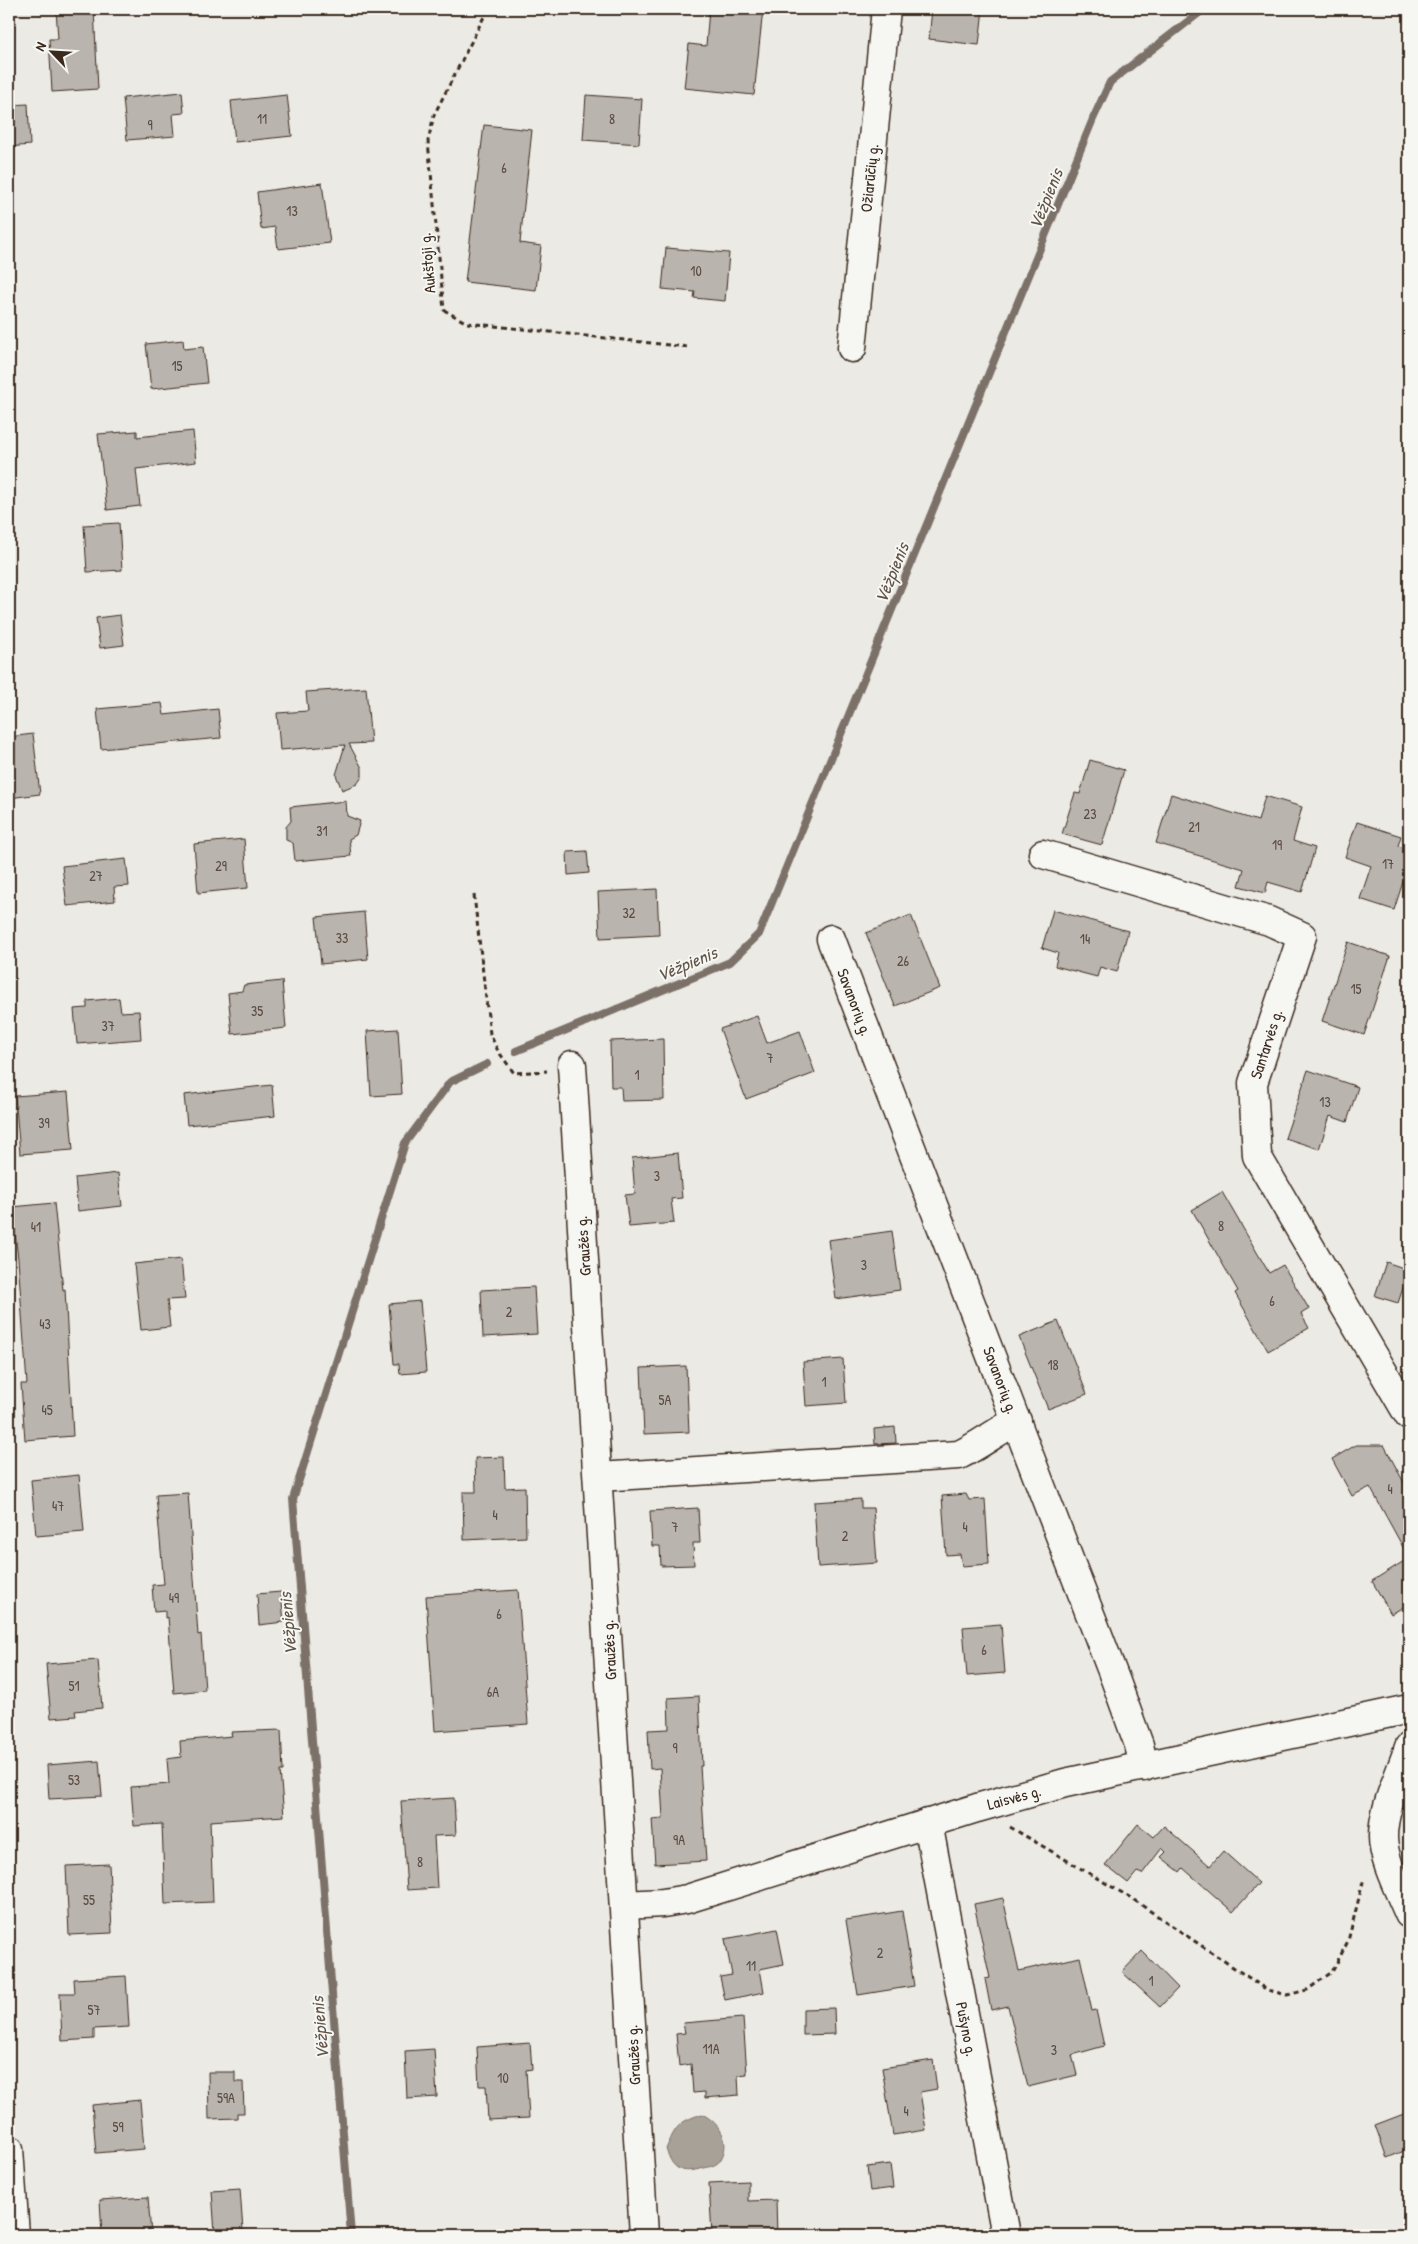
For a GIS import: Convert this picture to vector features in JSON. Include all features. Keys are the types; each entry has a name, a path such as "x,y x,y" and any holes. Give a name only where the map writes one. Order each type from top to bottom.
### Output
{"street":[{"name":"Ožiarūčių g.","path":"852,348 886,9"},
{"name":"Santarvės g.","path":"1043,854 1269,921 1302,936 1252,1083 1257,1156 1409,1416"},
{"name":"Savanorių g.","path":"598,1477 959,1455 980,1445 1001,1429 1017,1421 831,939"},
{"name":"Graužės g.","path":"572,1066 644,2235"},
{"path":"1017,1421 1124,1704 1139,1745 1144,1767"},
{"name":"Laisvės g.","path":"624,1905 663,1903 688,1899 928,1822 1065,1783 1409,1709"},
{"path":"1409,1747 1387,1812 1383,1838 1390,1867 1409,1914"},
{"name":"Pušyno g.","path":"928,1822 1006,2235"},
{"path":"9,2149 15,2235"}],"path":[{"name":"Aukštoji g.","path":"488,9 434,115 428,141 444,310 467,323 688,347"},
{"path":"474,895 490,1034 498,1051 514,1073 540,1073 572,1066"},
{"path":"977,1808 1132,1898 1267,1990 1288,1995 1307,1990 1332,1972 1348,1941 1364,1876"}],"shaded area":[{"path":"702,2114 708,2117 722,2132 725,2145 724,2152 720,2161 711,2166 690,2171 679,2169 672,2162 666,2149 672,2135 679,2126"}],"building":[{"path":"56,9 94,9 98,89 52,92 49,39 58,39"},
{"path":"709,9 763,9 754,95 684,88 689,44 706,46"},
{"path":"932,9 983,9 979,45 929,39"},
{"path":"182,92 184,113 173,114 175,136 127,140 123,98"},
{"path":"287,95 292,136 235,142 231,101"},
{"path":"586,95 642,99 639,144 583,140"},
{"path":"28,104 30,145 9,147 9,105"},
{"path":"484,125 532,130 520,243 541,246 536,290 465,282"},
{"path":"322,183 330,243 278,249 275,227 261,229 257,192"},
{"path":"666,248 729,253 725,301 694,298 695,292 662,289"},
{"path":"183,340 184,349 203,347 207,383 151,389 146,344"},
{"path":"137,431 137,437 193,431 196,462 136,469 140,506 107,510 98,434"},
{"path":"119,523 122,570 87,572 84,525"},
{"path":"120,615 124,645 100,648 96,618"},
{"path":"366,688 371,743 349,744 362,768 362,777 357,784 342,790 336,775 345,745 280,750 277,713 308,711 306,692"},
{"path":"162,703 164,715 218,709 221,738 101,749 97,709"},
{"path":"33,734 40,794 9,798 9,737"},
{"path":"1090,760 1124,770 1102,845 1062,834 1075,793 1080,794"},
{"path":"1171,794 1258,821 1265,796 1302,807 1293,841 1315,848 1302,892 1268,882 1265,893 1239,886 1244,869 1156,843"},
{"path":"346,801 347,816 360,821 356,835 349,839 351,856 295,861 293,843 286,840 286,827 291,821 290,807"},
{"path":"1357,822 1401,836 1398,846 1409,850 1409,863 1394,910 1360,899 1371,866 1345,857"},
{"path":"244,839 248,888 198,893 194,844"},
{"path":"587,851 589,873 568,875 567,852"},
{"path":"126,859 129,886 114,887 115,901 67,906 62,866"},
{"path":"657,889 659,935 600,938 598,892"},
{"path":"1053,910 1128,931 1117,972 1100,967 1097,977 1055,966 1058,953 1042,948"},
{"path":"364,912 368,959 321,964 316,917"},
{"path":"911,915 940,988 895,1006 866,933"},
{"path":"1348,942 1390,956 1364,1035 1322,1021"},
{"path":"282,981 286,1028 232,1034 228,993 242,991 244,985"},
{"path":"119,998 121,1012 139,1011 141,1039 77,1044 74,1009 87,1008 87,1001"},
{"path":"757,1016 767,1043 800,1031 815,1073 746,1099 720,1029"},
{"path":"398,1029 402,1094 371,1096 367,1031"},
{"path":"663,1039 664,1100 622,1101 621,1087 611,1087 610,1041"},
{"path":"1308,1070 1358,1087 1347,1122 1330,1116 1319,1149 1285,1138"},
{"path":"272,1085 275,1116 187,1125 184,1095"},
{"path":"68,1092 73,1150 20,1154 15,1096"},
{"path":"678,1153 682,1198 671,1199 674,1223 629,1227 625,1195 635,1194 632,1158"},
{"path":"118,1173 122,1206 78,1211 75,1178"},
{"path":"1222,1192 1269,1273 1283,1265 1309,1309 1301,1314 1309,1328 1268,1351 1235,1293 1238,1291 1192,1210"},
{"path":"54,1203 63,1290 65,1289 73,1436 25,1440 21,1384 27,1384 18,1259 12,1207"},
{"path":"892,1231 900,1290 836,1299 828,1240"},
{"path":"181,1259 185,1299 167,1300 170,1327 141,1330 134,1264"},
{"path":"1386,1262 1409,1270 1398,1303 1375,1296"},
{"path":"534,1287 537,1334 483,1337 481,1290"},
{"path":"420,1301 426,1372 400,1374 399,1364 394,1364 389,1304"},
{"path":"1058,1321 1087,1394 1048,1409 1019,1337"},
{"path":"843,1359 846,1403 806,1406 803,1362"},
{"path":"686,1366 689,1432 644,1434 641,1368"},
{"path":"895,1427 896,1443 875,1444 874,1429"},
{"path":"1356,1445 1384,1445 1409,1492 1409,1558 1370,1487 1352,1496 1332,1459"},
{"path":"504,1457 505,1488 525,1487 526,1537 464,1540 463,1492 476,1492 475,1458"},
{"path":"79,1475 84,1532 36,1536 31,1480"},
{"path":"188,1493 198,1635 201,1634 205,1690 174,1693 168,1617 165,1618 165,1611 154,1612 152,1585 164,1584 156,1495"},
{"path":"966,1494 969,1500 985,1499 989,1564 962,1566 960,1554 946,1555 942,1496"},
{"path":"861,1499 861,1508 873,1508 877,1563 818,1567 814,1502"},
{"path":"698,1508 700,1543 693,1543 694,1565 661,1566 660,1546 652,1546 650,1511"},
{"path":"1409,1558 1409,1604 1391,1614 1372,1581"},
{"path":"518,1590 528,1724 435,1731 426,1596"},
{"path":"281,1592 284,1622 259,1625 257,1594"},
{"path":"1001,1624 1005,1673 967,1676 963,1627"},
{"path":"98,1660 102,1708 75,1711 76,1716 51,1718 46,1664"},
{"path":"699,1696 702,1766 700,1766 706,1861 655,1864 652,1819 663,1818 660,1768 650,1769 648,1730 669,1729 668,1698"},
{"path":"281,1730 283,1771 280,1771 284,1816 210,1821 213,1902 165,1904 162,1824 134,1826 131,1787 169,1784 167,1759 181,1757 180,1741 232,1736 231,1732"},
{"path":"99,1761 102,1796 49,1799 47,1765"},
{"path":"454,1798 456,1835 434,1836 437,1888 407,1890 401,1801"},
{"path":"1138,1824 1154,1837 1164,1826 1210,1866 1223,1851 1259,1883 1233,1912 1183,1868 1180,1872 1161,1857 1166,1852 1162,1848 1142,1874 1137,1872 1128,1883 1105,1865"},
{"path":"109,1864 112,1933 69,1935 66,1866"},
{"path":"1003,1898 1019,1971 1080,1957 1092,2011 1096,2010 1104,2046 1072,2055 1077,2075 1028,2087 1008,2006 991,2010 985,1979 990,1978 974,1904"},
{"path":"902,1911 914,1986 858,1995 846,1920"},
{"path":"777,1929 784,1964 760,1969 764,1992 725,2000 720,1977 732,1975 725,1939"},
{"path":"1142,1951 1178,1988 1160,2007 1122,1972"},
{"path":"126,1976 129,2027 94,2029 94,2039 62,2041 60,1993 75,1993 74,1979"},
{"path":"834,2008 835,2034 803,2035 803,2009"},
{"path":"743,2018 747,2074 738,2075 739,2095 705,2098 705,2092 693,2093 691,2064 679,2066 676,2034 685,2033 683,2023"},
{"path":"530,2043 532,2069 526,2070 529,2118 488,2120 486,2086 479,2086 477,2047"},
{"path":"434,2049 437,2097 407,2099 405,2051"},
{"path":"933,2060 937,2089 920,2092 926,2130 893,2135 882,2068"},
{"path":"208,2072 235,2072 235,2082 243,2082 244,2113 237,2113 237,2118 209,2119"},
{"path":"140,2100 144,2149 96,2153 92,2105"},
{"path":"1409,2112 1409,2149 1387,2158 1375,2125"},
{"path":"890,2164 893,2188 870,2191 867,2167"},
{"path":"748,2181 748,2201 776,2200 777,2235 712,2235 709,2183"},
{"path":"240,2189 243,2231 215,2233 212,2191"},
{"path":"148,2197 151,2235 102,2235 100,2200"}],"waterway":[{"name":"Vėžpienis","path":"516,1051 730,962 759,934 1093,119 1110,82 1204,9"},
{"name":"Vėžpienis","path":"351,2235 293,1499 405,1143 450,1082 487,1064"}]}
